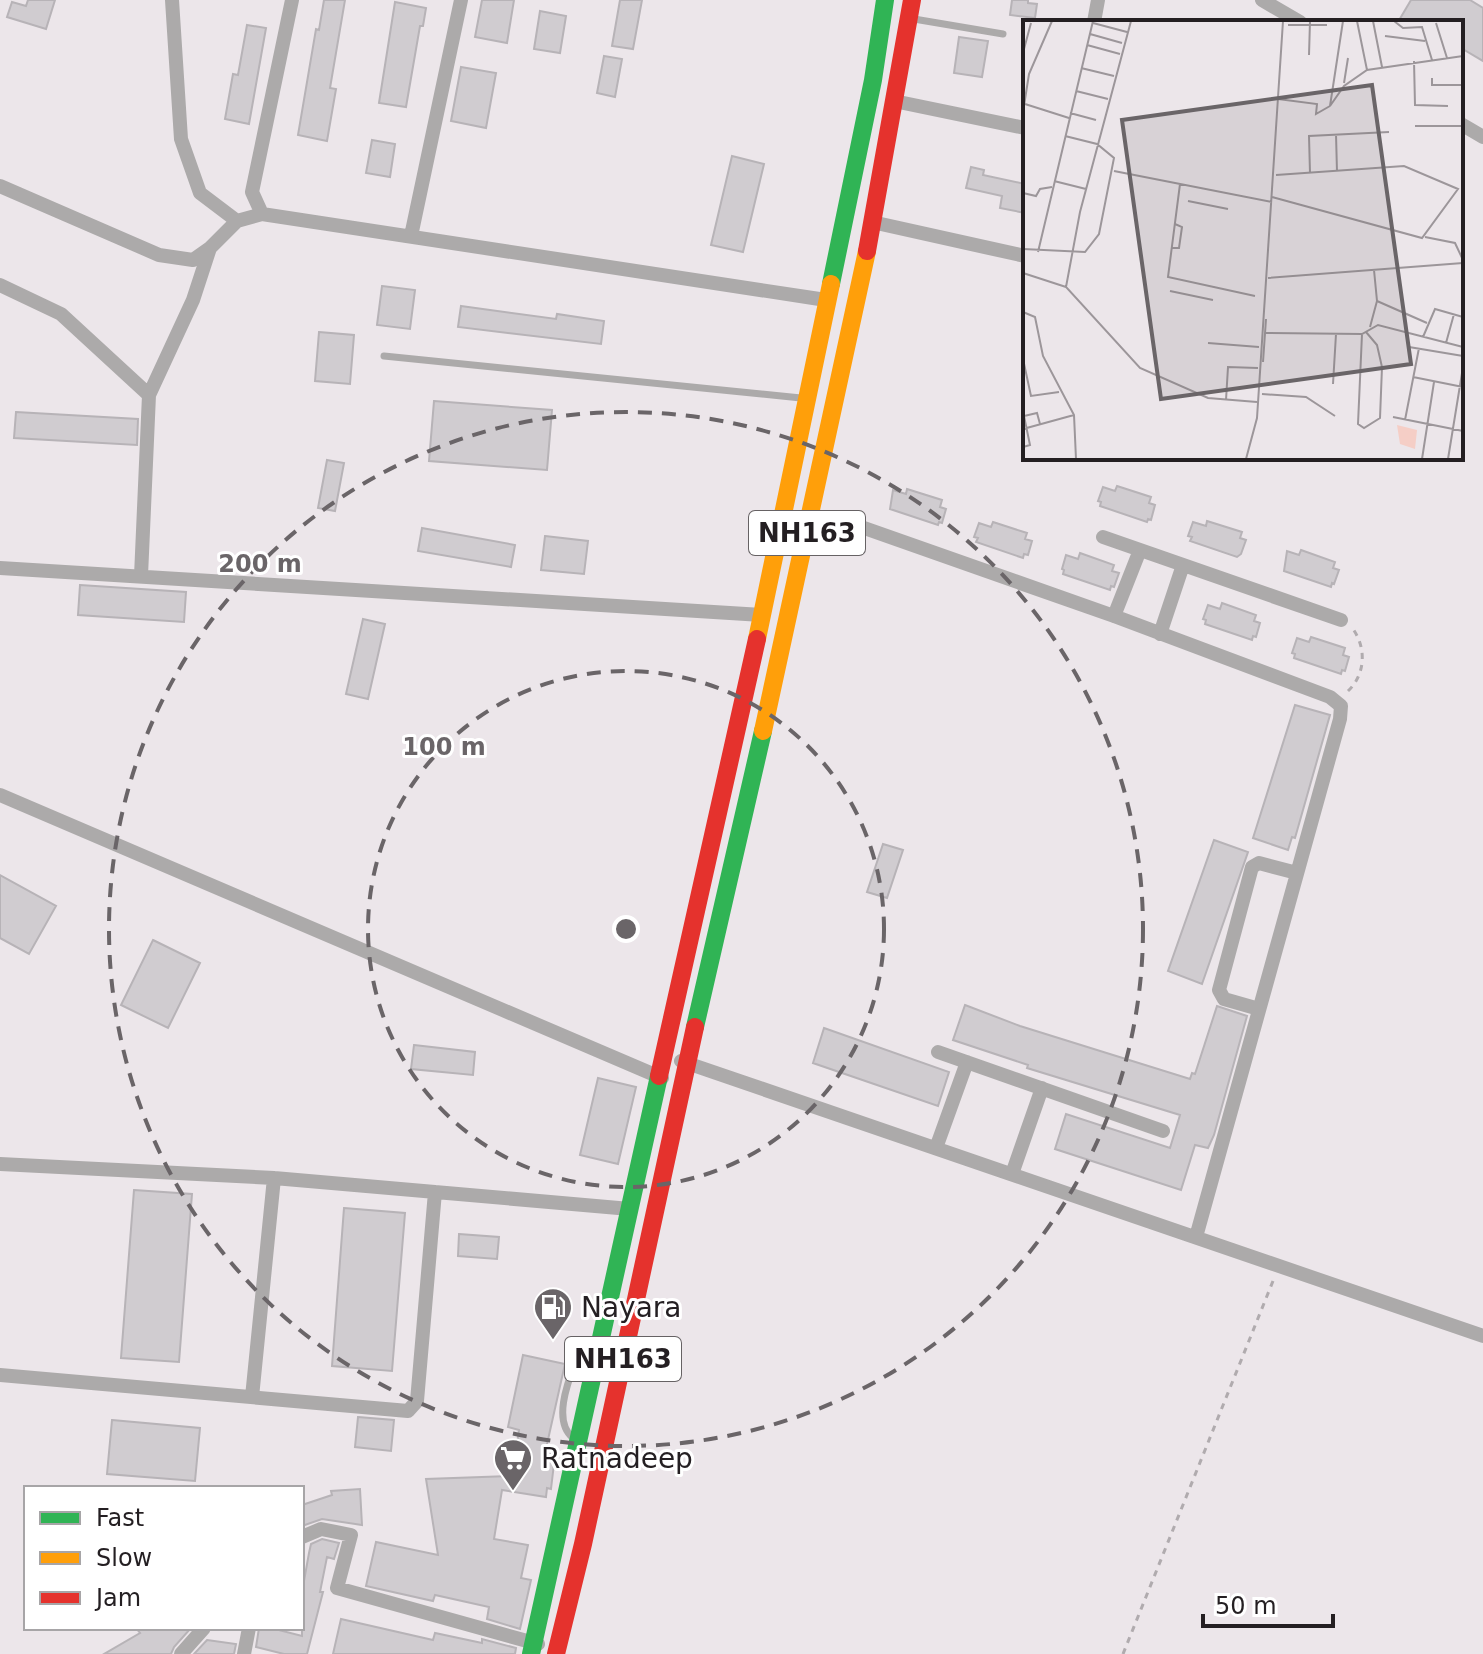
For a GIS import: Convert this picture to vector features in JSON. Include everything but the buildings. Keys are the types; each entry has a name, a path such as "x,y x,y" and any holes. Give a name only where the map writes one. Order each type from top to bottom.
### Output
{"highway":[{"name":"NH163","path":"532,1649 762,615 873,80 885,0"},
{"name":"NH163","path":"557,1651 587,1529 682,1085 793,602 872,222 910,9"}],"street":[{"path":"172,0 181,139 200,193 237,221"},
{"path":"262,214 252,192 292,0"},
{"path":"411,236 461,0"},
{"path":"1094,20 1098,0"},
{"path":"1262,0 1297,20"},
{"path":"894,101 1023,128"},
{"path":"1463,125 1483,137"},
{"path":"0,186 159,255 193,260 237,221 262,214 826,300"},
{"path":"872,222 1023,256"},
{"path":"141,576 149,395 193,300 210,248"},
{"path":"0,285 61,314 149,395"},
{"path":"850,523 1114,616 1338,701 1341,706 1340,719 1196,1237"},
{"path":"1103,537 1341,620"},
{"path":"1114,616 1140,550"},
{"path":"1160,634 1183,565"},
{"path":"0,568 762,615"},
{"path":"0,795 682,1085"},
{"path":"1259,1009 1224,999 1219,994 1219,985 1254,864 1297,873"},
{"path":"938,1052 1163,1131"},
{"path":"664,1055 1483,1336"},
{"path":"936,1148 967,1062"},
{"path":"1012,1174 1042,1088"},
{"path":"0,1164 274,1178 630,1209"},
{"path":"252,1397 274,1178"},
{"path":"0,1375 408,1411 417,1401 435,1192"},
{"path":"304,1536 321,1529 351,1535 337,1588 532,1649 557,1651"},
{"path":"181,1654 202,1630"},
{"path":"244,1654 249,1630"}],"lane":[{"path":"910,9 1003,34"},
{"path":"384,356 807,398"}],"path":[{"path":"1338,701 1354,686 1362,672 1358,636 1341,620"},
{"path":"1123,1654 1279,1267"}],"traffic: fast":[{"path":"831,284 873,80 885,0"},
{"path":"695,1027 763,731"},
{"path":"531,1654 659,1076"}],"traffic: slow":[{"path":"763,731 867,251"},
{"path":"757,639 831,284"}],"traffic: jam":[{"path":"867,251 912,0"},
{"path":"659,1076 757,639"},
{"path":"556,1654 583,1544 695,1027"}],"place":[{"name":"Nayara","path":"553,1341"},
{"name":"Ratnadeep","path":"513,1492"}]}
